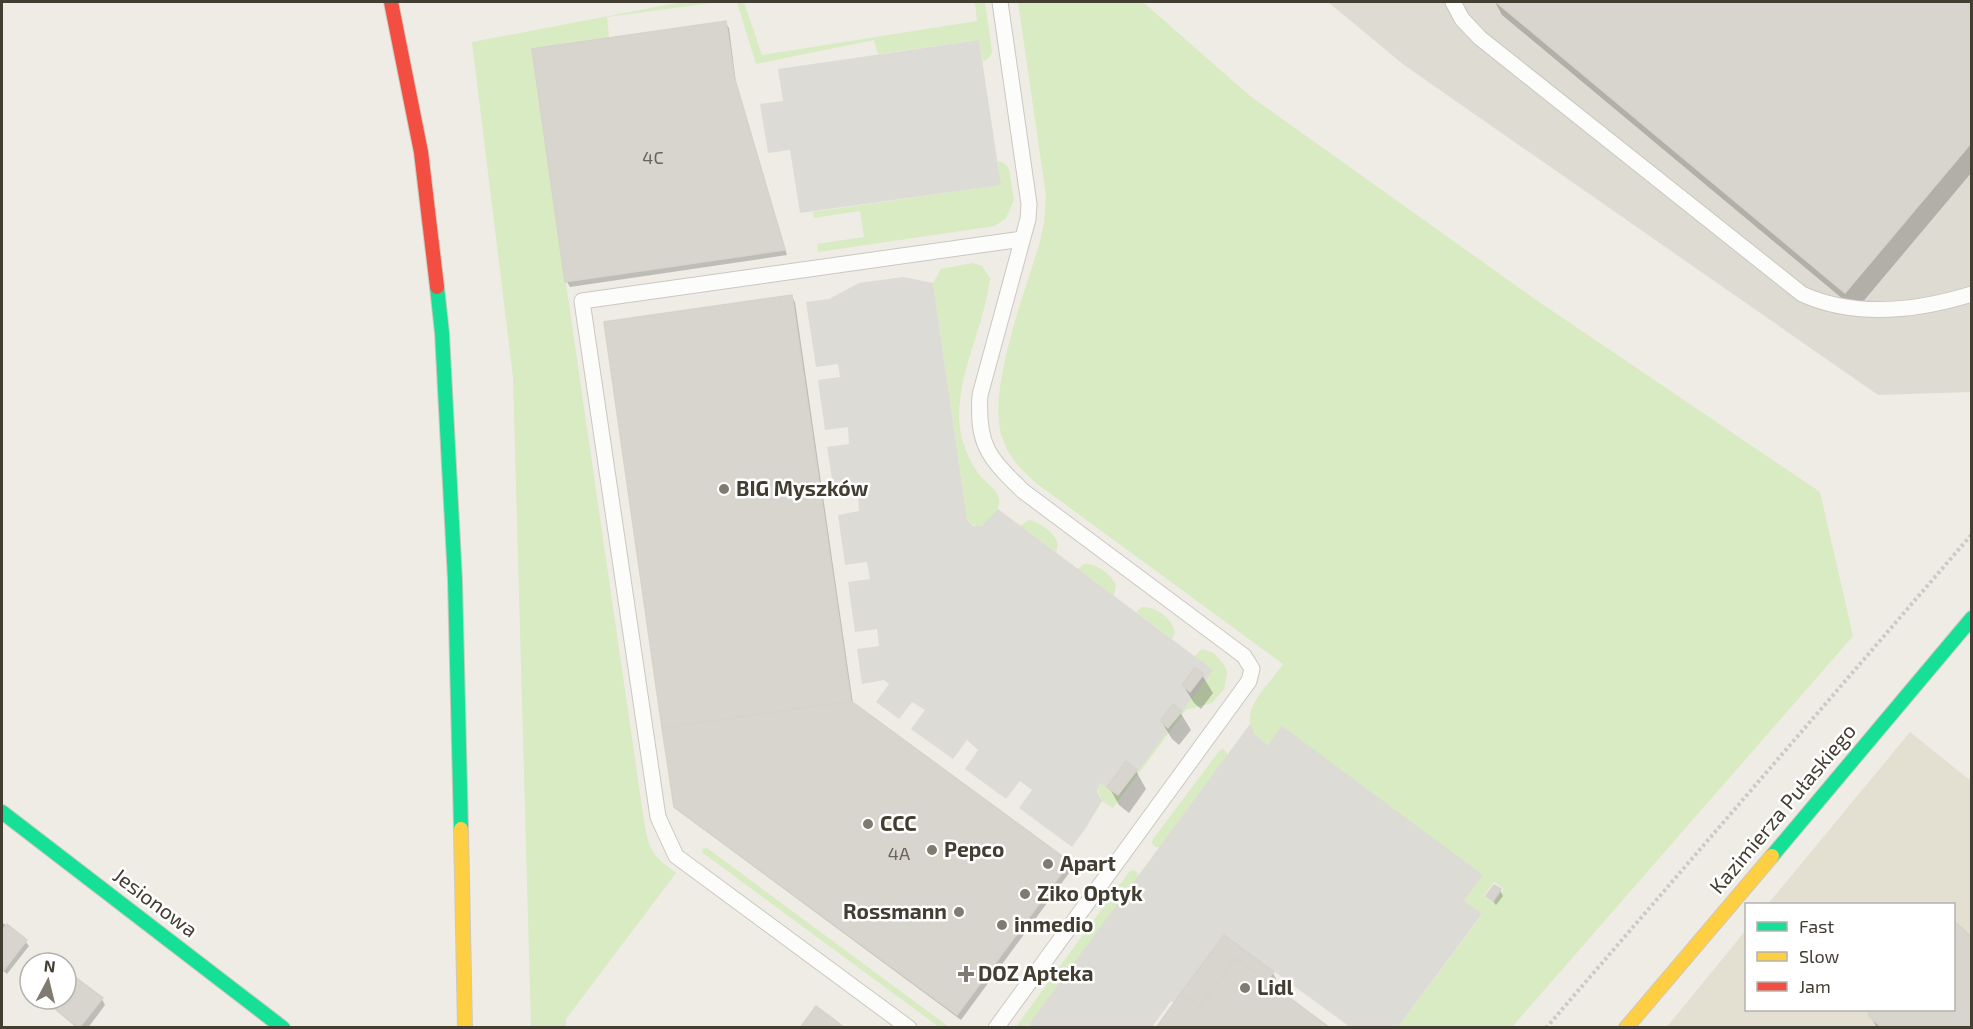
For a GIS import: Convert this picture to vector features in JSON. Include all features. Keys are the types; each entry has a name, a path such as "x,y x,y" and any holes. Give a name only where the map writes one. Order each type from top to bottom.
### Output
{"main road":[{"path":"391,2 421,152 441,333 455,580 465,1028"},
{"name":"Kazimierza Pułaskiego","path":"1626,1028 1971,618"},
{"name":"Jesionowa","path":"2,812 283,1028"}],"lane":[{"path":"996,1028 1249,681 1252,669 1244,656 1023,491 999,468 986,449 978,422 980,395 1022,239 1029,204 1000,2"},
{"path":"1452,2 1462,19 1480,38 1802,294 1822,303 1883,310 1947,302 1971,294"},
{"path":"909,1028 676,856 658,817 582,301 1022,239"}],"path":[{"path":"1546,1028 1971,534"}],"shaded area":[{"path":"1328,2 1971,2 1971,392 1878,395 1404,65"},
{"path":"979,40 1001,185 800,213 790,150 768,153 760,104 783,101 778,69"},
{"path":"903,277 933,283 967,520 973,526 982,526 998,509 1213,670 1119,797 1100,783 1097,791 1102,801 1072,847 1019,808 1032,790 1020,781 1006,799 965,769 978,750 967,740 953,759 911,729 925,710 912,702 899,719 876,702 889,684 884,680 862,684 857,649 879,646 877,629 855,632 848,582 870,579 867,562 845,565 838,515 859,511 858,495 835,498 827,447 849,444 848,427 825,430 818,380 840,377 838,364 816,367 806,302 829,299 859,283"},
{"path":"1250,724 1255,734 1268,745 1282,726 1483,875 1464,901 1482,914 1398,1027 1350,1027 1224,935 1174,1003 1171,1001 1152,1027 1026,1028"},
{"path":"1910,732 1971,781 1971,1027 1666,1028 1745,931 1745,1011 1955,1011 1955,903 1769,903"}],"green space":[{"path":"682,2 719,2 607,17 609,38 532,49 644,821 653,852 676,873 566,1019 566,1027 531,1027 513,377 472,42"},
{"path":"737,2 744,2 762,55 977,21 975,2 985,2 992,52 990,57 983,62 979,40 878,54 874,40 756,64"},
{"path":"1018,2 1143,2 1250,96 1539,302 1820,492 1853,636 1512,1027 1398,1027 1482,915 1464,901 1482,875 1282,727 1269,745 1259,737 1250,723 1250,714 1258,696 1283,664 1036,483 1009,453 1003,440 999,421 999,397 1009,343 1039,245 1044,223 1046,196","holes":["1494,882 1504,889 1494,903 1484,896"]},
{"path":"998,161 1004,163 1009,169 1014,200 1006,218 995,226 818,252 817,244 864,237 860,211 814,218 813,212 1000,185"},
{"path":"972,263 982,266 990,278 960,400 960,431 970,460 999,499 997,511 993,517 984,525 978,526 972,525 967,520 933,283 941,269"},
{"path":"1029,520 1051,532 1058,544 1056,552 1020,526"},
{"path":"1084,564 1098,567 1111,577 1116,585 1114,596 1078,569"},
{"path":"1142,607 1152,609 1167,618 1175,632 1172,639 1136,612"},
{"path":"1202,649 1214,653 1225,666 1227,674 1224,689 1212,703 1186,710 1113,808 1102,801 1097,787 1100,783 1119,796 1212,670 1194,656"},
{"path":"1223,749 1227,756 1160,847 1155,847 1152,843 1153,839"},
{"path":"707,848 949,1027 939,1027 703,853 702,849"},
{"path":"1134,870 1138,873 1137,879 1032,1020 1026,1027 1015,1028 1129,872"}],"building":[{"path":"1496,2 1972,2 1972,142 1845,293"},
{"path":"726,21 734,76 785,250 565,282 532,49"},
{"name":"BIG Myszków","path":"792,295 851,701 662,728 604,322"},
{"path":"1195,667 1204,674 1190,692 1182,685"},
{"path":"851,701 1070,862 957,1015 674,807 662,728"},
{"path":"1173,704 1182,711 1168,728 1160,721"},
{"path":"1126,761 1137,770 1118,795 1107,787"},
{"path":"1494,885 1501,889 1493,901 1486,896"},
{"path":"1955,922 1972,937 1972,1024 1969,1028 1882,1028 1869,1016 1868,1011 1955,1011"},
{"path":"7,924 27,940 4,970 2,968 2,931"},
{"path":"1224,935 1274,972 1267,981 1236,958 1199,1007 1180,994"},
{"name":"Lidl","path":"1236,958 1330,1028 1156,1028 1180,994 1199,1007"},
{"path":"78,979 83,983 78,990"},
{"path":"83,983 103,998 79,1028 60,1013 62,1011 78,1011 78,990"},
{"path":"816,1006 845,1028 800,1028"}],"traffic: fast":[{"path":"437,287 442,333 455,580 461,829"},
{"path":"1772,856 1972,618"},
{"path":"2,812 283,1028"}],"traffic: slow":[{"path":"461,829 465,1028"},
{"path":"1626,1028 1772,856"}],"traffic: jam":[{"path":"391,2 421,152 437,287"}],"place":[{"name":"BIG Myszków","path":"724,489"},
{"name":"CCC","path":"868,824"},
{"name":"Pepco","path":"932,850"},
{"name":"Apart","path":"1048,864"},
{"name":"Ziko Optyk","path":"1025,894"},
{"name":"Rossmann","path":"959,912"},
{"name":"inmedio","path":"1002,925"},
{"name":"DOZ Apteka","path":"966,974"},
{"name":"Lidl","path":"1245,988"}]}
